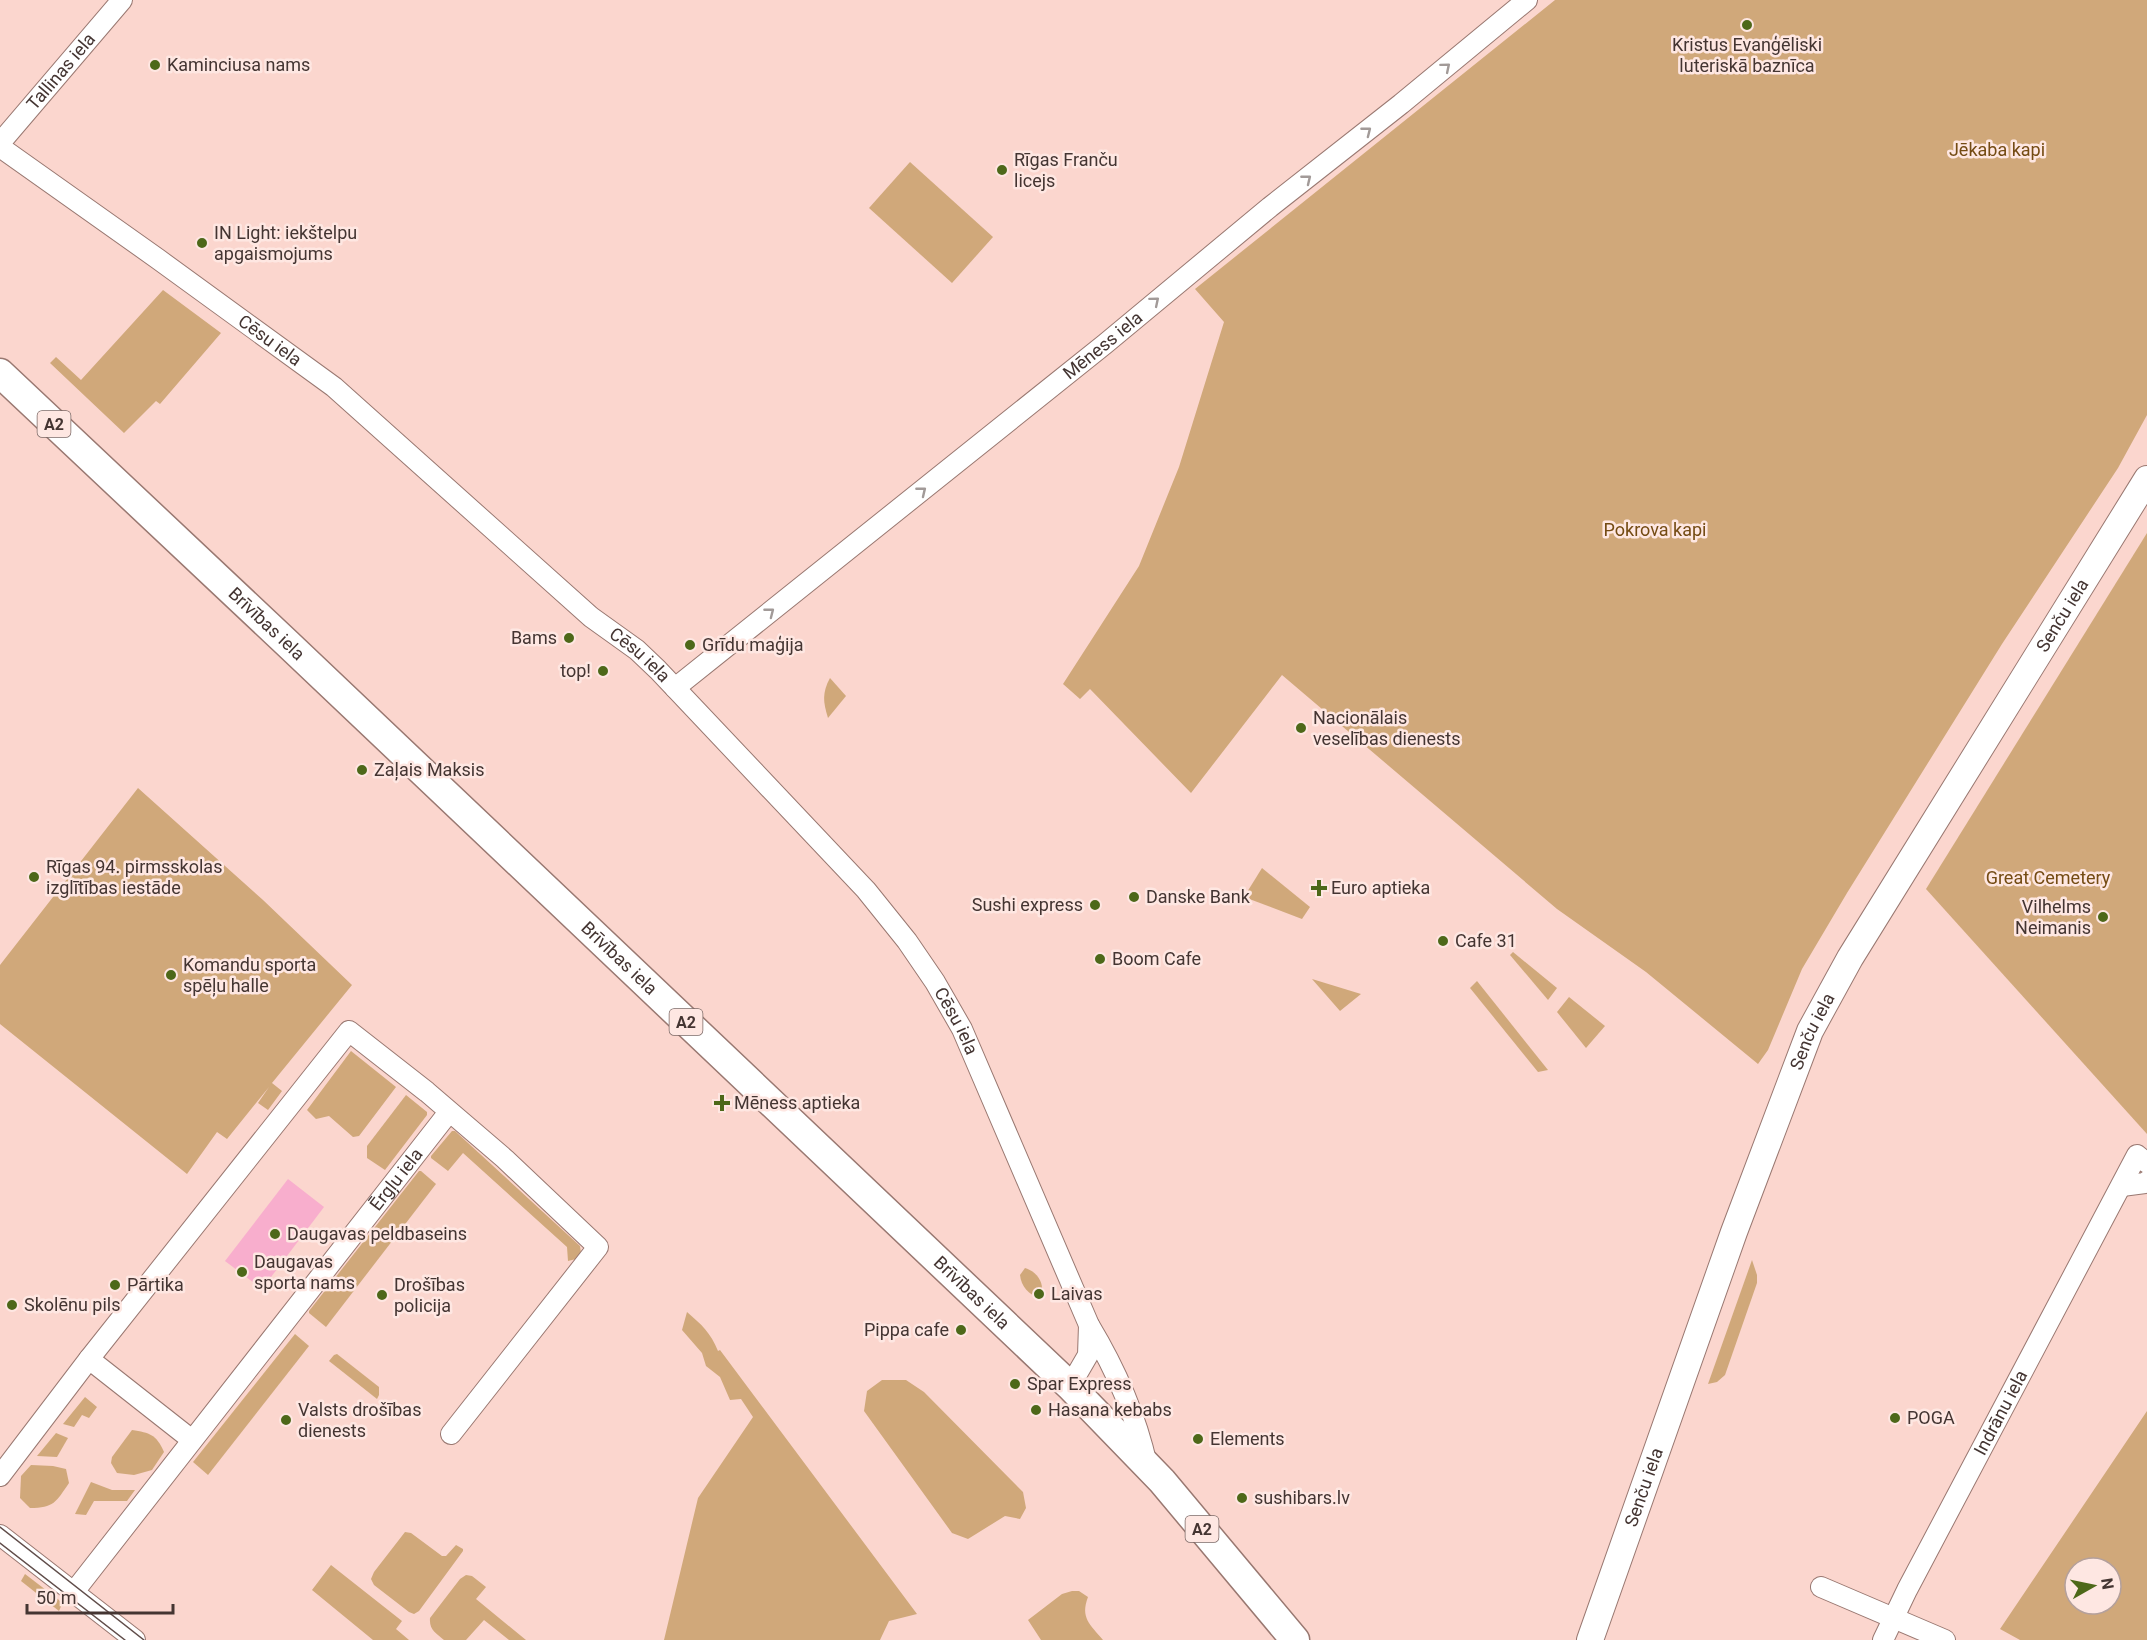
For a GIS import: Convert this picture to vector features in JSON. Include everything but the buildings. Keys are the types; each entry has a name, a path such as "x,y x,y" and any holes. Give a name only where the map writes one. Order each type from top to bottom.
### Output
{"highway":[{"name":"Brīvības iela","path":"0,373 1070,1386 1147,1466 1295,1640"}],"main road":[{"name":"Senču iela","path":"1590,1640 1734,1232 1810,1030 1850,958 2147,479"}],"street":[{"name":"Tallinas iela","path":"0,145 122,0"},
{"name":"Mēness iela","path":"675,688 1087,358 1527,0"},
{"name":"Cēsu iela","path":"0,145 334,387 591,617 637,650 771,787 866,890 907,941 935,982 962,1029 1089,1325 1105,1352 1132,1413 1141,1438 1147,1466"},
{"path":"0,1476 89,1359 349,1031 427,1092 505,1159 598,1247 451,1434"},
{"name":"Ērgļu iela","path":"73,1593 449,1112"},
{"name":"Indrānu iela","path":"1884,1640 2137,1155 2147,1163"},
{"path":"2122,1186 2147,1181"},
{"name":"Cēsu iela","path":"1070,1386 1088,1355 1089,1325"},
{"path":"89,1359 192,1440"},
{"path":"0,1535 135,1640"},
{"path":"1821,1587 1945,1640"}],"green space":[{"name":"Pokrova kapi","path":"1555,0 2147,0 2147,415 2118,468 2002,644 1847,893 1802,969 1768,1050 1758,1064 1646,972 1557,909 1282,675 1191,793 1090,689 1080,699 1063,684 1139,566 1179,467 1224,322 1195,289"},
{"path":"910,162 993,237 952,283 869,208"},
{"path":"163,290 221,333 160,404 156,401 124,433 50,363 56,357 81,380"},
{"name":"Great Cemetery","path":"2147,533 2147,1134 1926,889"},
{"path":"830,678 846,696 828,718 824,698"},
{"name":"Komandu sporta spēļu halle","path":"138,788 263,900 352,985 272,1083 282,1091 268,1110 258,1103 269,1087 227,1139 217,1132 187,1174 0,1024 0,965"},
{"path":"1262,868 1310,907 1302,919 1244,897"},
{"path":"1513,952 1557,988 1548,1000 1510,955"},
{"path":"1312,979 1361,994 1340,1011"},
{"path":"1477,981 1548,1070 1538,1072 1470,988"},
{"path":"1569,997 1605,1026 1586,1048 1557,1012"},
{"path":"351,1051 396,1087 359,1136 353,1137 329,1116 316,1119 307,1110"},
{"path":"406,1095 427,1112 427,1115 385,1170 367,1158 367,1146"},
{"path":"452,1131 455,1131 580,1246 581,1253 576,1259 568,1261 567,1247 463,1153 448,1171 431,1158"},
{"path":"419,1171 436,1184 326,1327 309,1311"},
{"path":"1752,1260 1757,1283 1725,1375 1717,1382 1708,1384"},
{"path":"1025,1268 1040,1280 1042,1292 1040,1297 1026,1290 1022,1283 1020,1275"},
{"path":"687,1312 709,1334 718,1351 720,1350 917,1614 889,1621 880,1640 664,1640 698,1498 753,1417 741,1399 730,1400 720,1377 706,1366 702,1353 682,1330"},
{"path":"295,1334 309,1346 208,1475 193,1462"},
{"path":"337,1354 379,1387 377,1399 329,1361"},
{"path":"882,1380 906,1380 924,1392 1023,1492 1026,1508 1020,1519 1005,1516 968,1539 952,1533 864,1411 867,1391"},
{"path":"85,1397 97,1407 89,1418 82,1415 74,1427 63,1424"},
{"path":"2147,1411 2147,1640 2020,1640 2000,1629"},
{"path":"132,1430 152,1435 164,1452 152,1470 134,1475 117,1473 111,1463 112,1457"},
{"path":"56,1433 68,1438 57,1457 37,1456"},
{"path":"31,1465 66,1469 69,1483 54,1503 44,1507 30,1508 20,1498 21,1476"},
{"path":"91,1482 112,1490 135,1490 127,1501 94,1501 86,1515 75,1514"},
{"path":"405,1532 411,1533 442,1556 446,1556 456,1545 463,1549 419,1611 414,1614 374,1585 371,1579"},
{"path":"331,1565 402,1621 396,1629 409,1640 373,1640 312,1590"},
{"path":"25,1574 59,1600 62,1604 59,1611 21,1581"},
{"path":"466,1575 472,1576 486,1587 476,1599 526,1640 509,1640 484,1620 466,1640 444,1640 434,1631 430,1618 460,1579"},
{"path":"1079,1591 1088,1597 1086,1616 1090,1625 1103,1640 1041,1640 1028,1620 1062,1594"}],"shaded area":[{"name":"Daugavas peldbaseins","path":"288,1179 324,1207 262,1289 225,1261"}],"tram line":[{"path":"0,1527 144,1640"},
{"path":"0,1543 125,1640"}],"place":[{"name":"Kristus Evanģēliski luteriskā baznīca","path":"1747,25"},
{"name":"Kaminciusa nams","path":"155,65"},
{"name":"Rīgas Franču licejs","path":"1002,170"},
{"name":"IN Light: iekštelpu apgaismojums","path":"202,243"},
{"name":"Bams","path":"569,638"},
{"name":"Grīdu maģija","path":"690,645"},
{"name":"top!","path":"603,671"},
{"name":"Nacionālais veselības dienests","path":"1301,728"},
{"name":"Zaļais Maksis","path":"362,770"},
{"name":"Rīgas 94. pirmsskolas izglītības iestāde","path":"34,877"},
{"name":"Euro aptieka","path":"1319,888"},
{"name":"Danske Bank","path":"1134,897"},
{"name":"Sushi express","path":"1095,905"},
{"name":"Vilhelms Neimanis","path":"2103,917"},
{"name":"Cafe 31","path":"1443,941"},
{"name":"Boom Cafe","path":"1100,959"},
{"name":"Komandu sporta spēļu halle","path":"171,975"},
{"name":"Mēness aptieka","path":"722,1103"},
{"name":"Daugavas peldbaseins","path":"275,1234"},
{"name":"Daugavas sporta nams","path":"242,1272"},
{"name":"Pārtika","path":"115,1285"},
{"name":"Laivas","path":"1039,1294"},
{"name":"Drošības policija","path":"382,1295"},
{"name":"Skolēnu pils","path":"12,1305"},
{"name":"Pippa cafe","path":"961,1330"},
{"name":"Spar Express","path":"1015,1384"},
{"name":"Hasana kebabs","path":"1036,1410"},
{"name":"POGA","path":"1895,1418"},
{"name":"Valsts drošības dienests","path":"286,1420"},
{"name":"Elements","path":"1198,1439"},
{"name":"sushibars.lv","path":"1242,1498"}],"park label":[{"name":"Jēkaba kapi","path":"1997,150"}]}
